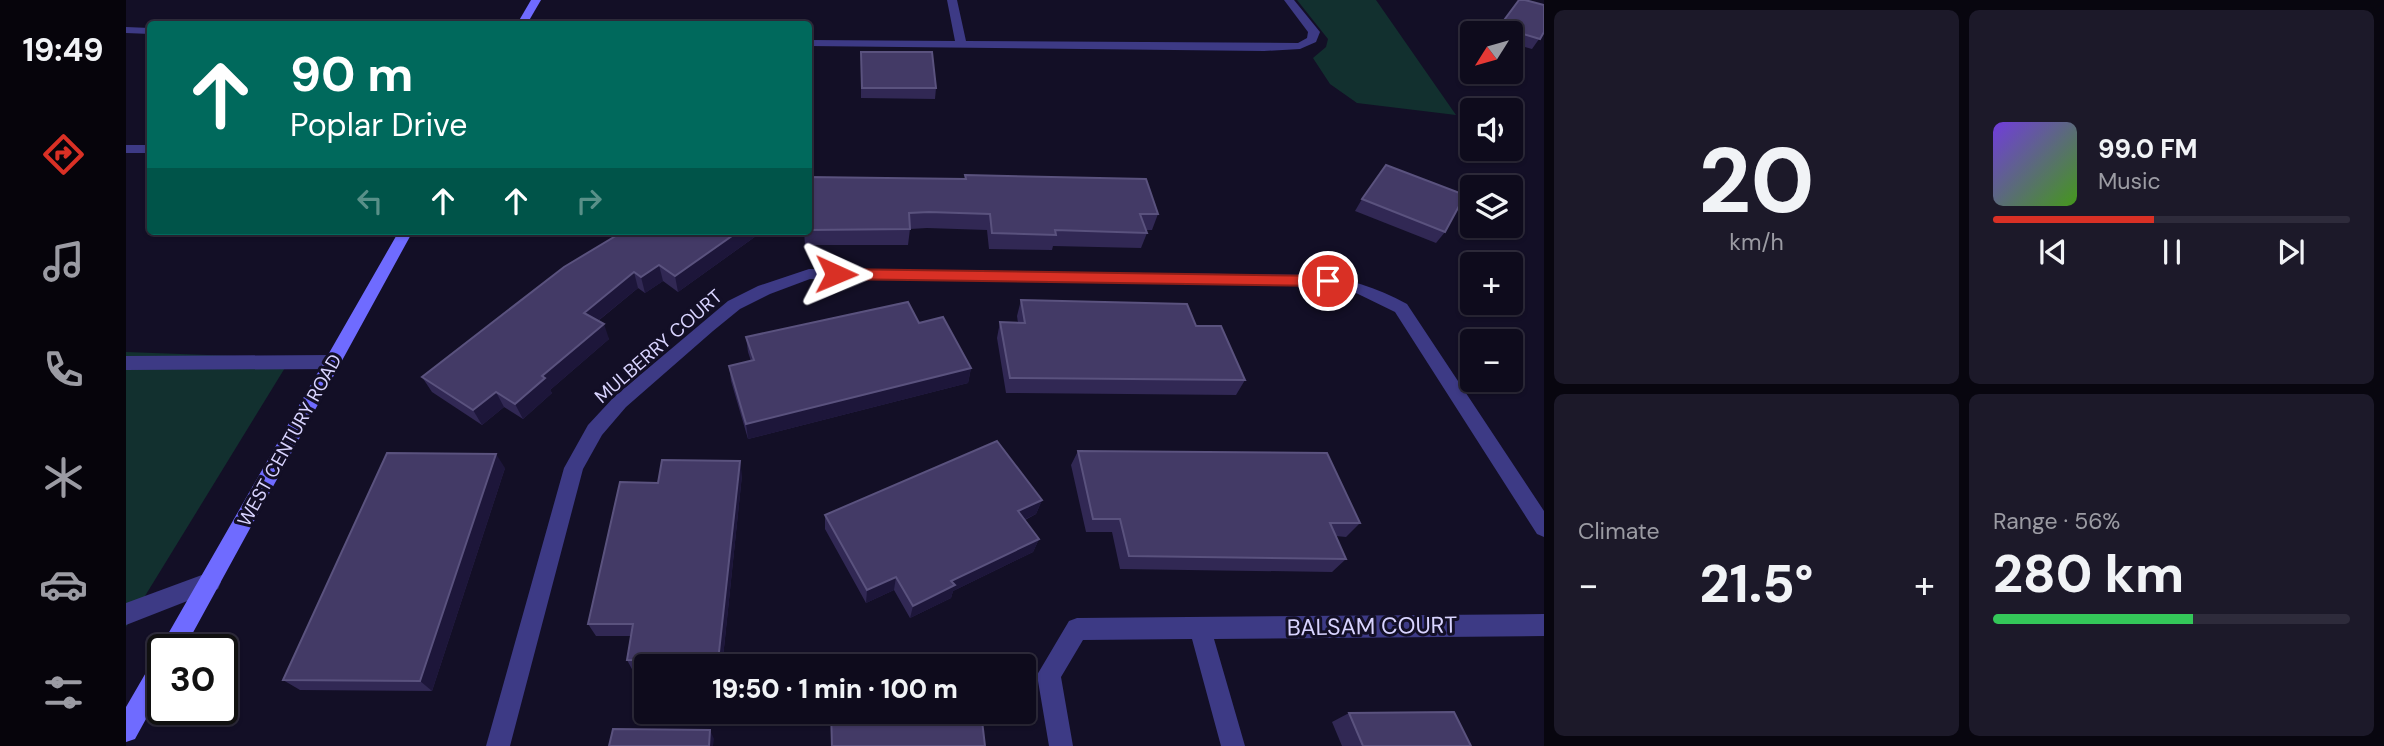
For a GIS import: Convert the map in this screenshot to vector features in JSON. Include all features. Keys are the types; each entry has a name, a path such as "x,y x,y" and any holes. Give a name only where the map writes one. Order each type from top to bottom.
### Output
{"main road":[{"path":"524,21 536,0"},
{"name":"WEST CENTURY ROAD","path":"181,634 404,235"},
{"path":"126,730 147,693"}],"street":[{"path":"951,0 961,45"},
{"path":"812,43 1264,48 1300,46 1312,40 1314,32 1289,0"},
{"path":"126,30 147,31"},
{"path":"126,149 147,149"},
{"name":"MULBERRY COURT","path":"498,746 574,468 595,430 621,402 734,305 764,290 809,274 1344,282 1371,290 1401,308 1544,528"},
{"path":"126,363 332,362"},
{"path":"126,614 210,582"},
{"name":"BALSAM COURT","path":"1061,746 1048,674 1077,629 1544,625"},
{"path":"1200,628 1233,746"}],"green space":[{"path":"1297,0 1376,0 1456,115 1357,103 1330,84 1313,58 1326,47 1328,39"},
{"path":"126,352 291,358 126,627"}],"building":[{"path":"1519,0 1544,5 1544,32 1540,39 1523,34 1523,21 1503,21"},
{"path":"861,52 932,52 936,88 862,88"},
{"path":"1386,165 1460,193 1460,204 1445,232 1362,199"},
{"path":"965,175 1146,179 1158,214 1140,214 1147,233 1055,230 1056,235 992,233 990,214 929,212 909,213 910,229 812,230 812,177 966,179"},
{"path":"617,235 733,235 675,276 659,265 641,277 634,272 584,313 604,324 542,376 545,378 515,404 496,392 473,410 422,377 564,267"},
{"path":"1021,300 1187,304 1196,326 1221,326 1245,380 1010,378 1000,322 1025,323"},
{"path":"908,302 919,323 943,317 971,368 746,424 729,366 754,360 746,337"},
{"path":"997,441 1042,500 1018,511 1039,539 951,581 955,585 913,606 896,577 867,590 825,515"},
{"path":"1078,451 1327,453 1360,523 1330,523 1346,559 1129,556 1120,519 1093,519"},
{"path":"387,453 496,454 420,681 283,680"},
{"path":"662,460 740,461 719,654 634,654 634,660 627,660 633,624 588,624 620,482 658,483"},
{"path":"1454,712 1471,746 1363,746 1349,713"},
{"path":"831,724 982,724 985,746 832,746"},
{"path":"613,729 710,730 709,746 609,746"}],"route":[{"path":"836,274 1328,281"}]}
